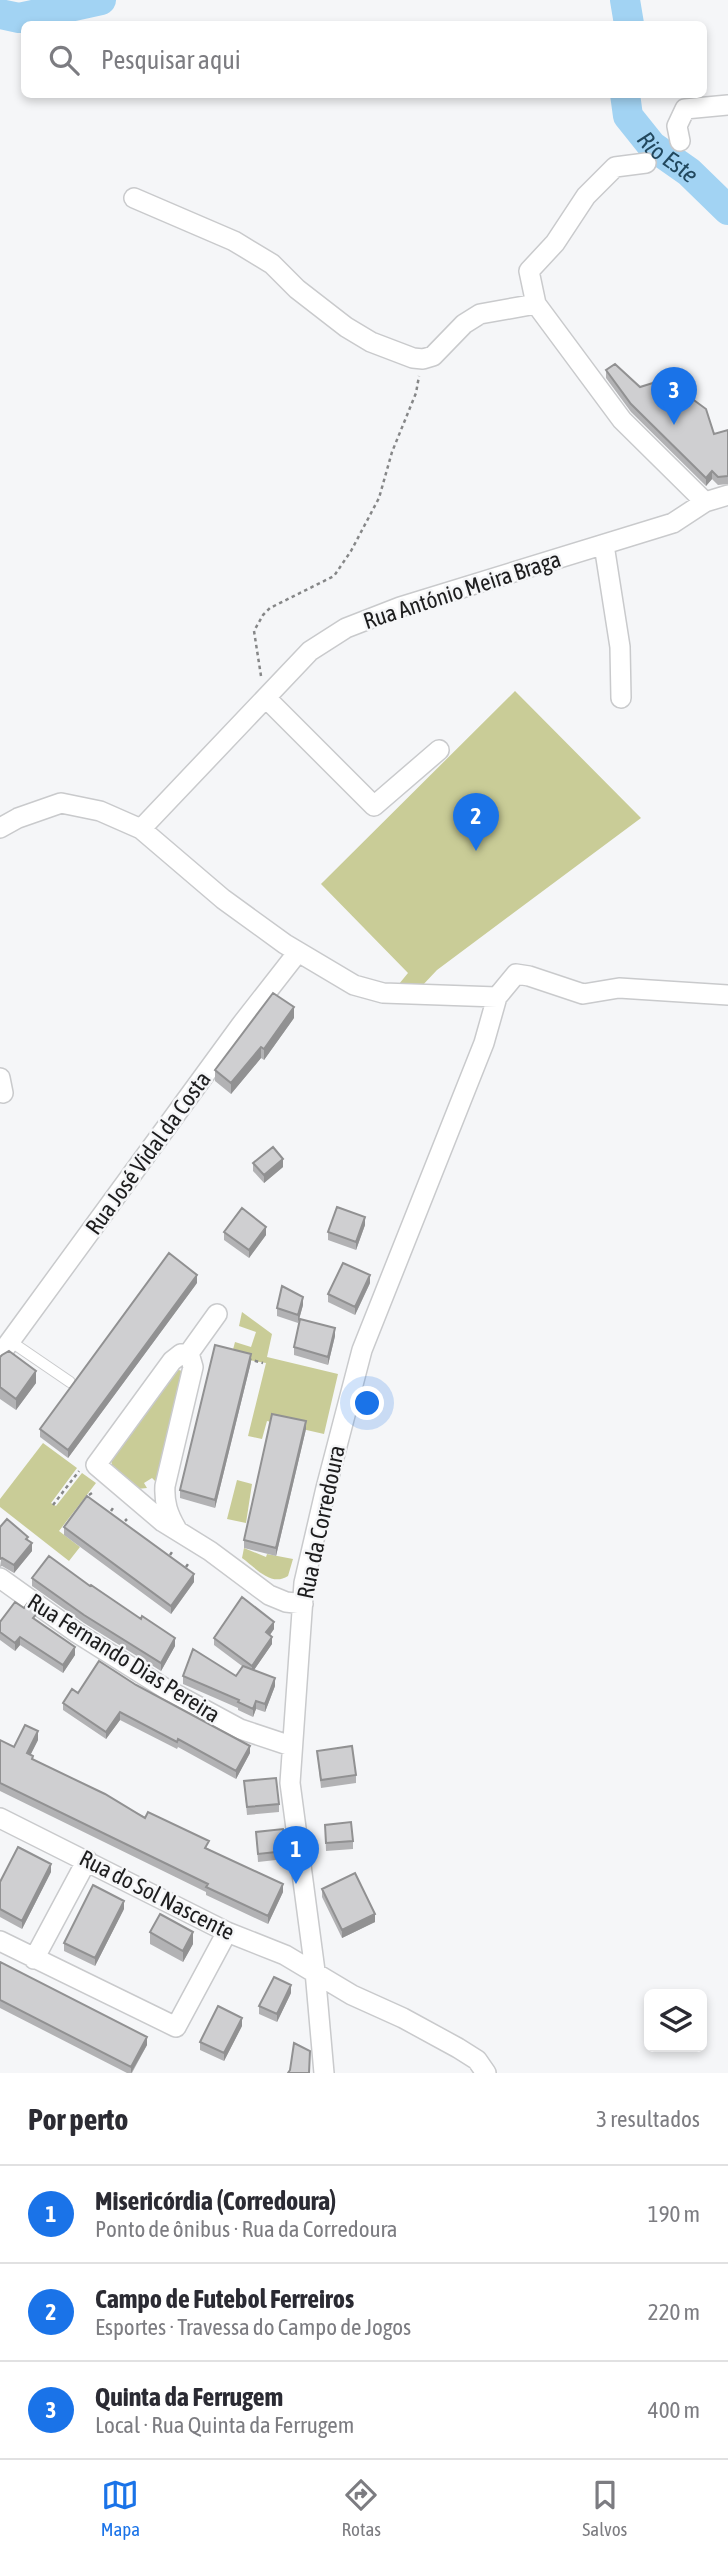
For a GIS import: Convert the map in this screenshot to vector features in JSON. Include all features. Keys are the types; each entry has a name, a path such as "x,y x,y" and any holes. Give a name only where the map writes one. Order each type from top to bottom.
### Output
{"street":[{"path":"680,141 677,126 685,109 728,105"},
{"path":"646,163 615,167 586,196 555,243 529,271 537,304 622,420 705,502"},
{"path":"134,198 234,241 272,264 297,289 346,327 370,342 413,358 423,359 439,351 464,324 480,314 537,304"},
{"name":"Rua António Meira Braga","path":"137,828 310,651 346,628 400,607 673,523 705,502 728,495"},
{"path":"604,545 620,647 621,698"},
{"path":"266,698 373,806 439,750"},
{"path":"0,828 18,818 61,803 100,811 137,828 223,900 298,952 354,985 383,993 497,997 516,974 583,995 619,988 728,996"},
{"name":"Rua José Vidal da Costa","path":"5,1348 241,1025 298,952"},
{"name":"Rua da Corredoura","path":"324,2073 315,1971 290,1783 304,1583 362,1350 484,1043 497,997"},
{"path":"217,1314 189,1353 181,1354 172,1361 96,1465 163,1522 176,1528 269,1595 286,1602 303,1604"},
{"path":"176,1528 164,1499 193,1367 189,1353"},
{"path":"128,1492 150,1494 165,1486"},
{"name":"Rua Fernando Dias Pereira","path":"0,1578 77,1633 166,1689 240,1729 291,1746"},
{"name":"Rua do Sol Nascente","path":"0,1818 227,1932 285,1955 352,1995 457,2048 477,2060 486,2073"},
{"path":"34,1959 88,1860"},
{"path":"0,1941 176,2027 227,1932"}],"lane":[{"path":"5,1348 69,1382"}],"path":[{"path":"266,698 254,631 270,608 334,576 351,551 379,498 392,452 416,393 423,359"},
{"path":"248,1359 263,1363"},
{"path":"53,1505 81,1468"}],"green space":[{"path":"515,691 641,818 437,970 420,988 399,984 408,973 321,884"},
{"path":"242,1312 272,1334 267,1357 338,1374 324,1434 267,1421 262,1439 248,1436 266,1363 231,1357 235,1342 251,1347 256,1332 239,1326"},
{"path":"176,1369 182,1371 160,1480 156,1482 152,1478 144,1483 147,1488 137,1489 112,1466 111,1459"},
{"path":"43,1443 77,1468 51,1503 56,1506 82,1473 96,1483 59,1531 80,1547 69,1561 0,1507 0,1499"},
{"path":"237,1480 252,1484 246,1523 227,1519"},
{"path":"244,1548 266,1557 267,1554 293,1559 288,1576 276,1579 264,1575 242,1558"}],"building":[{"path":"615,364 640,387 659,381 676,387 706,409 714,434 728,430 728,476 718,477 712,471 706,478 631,404 606,370"},
{"path":"273,993 294,1007 264,1049 261,1047 231,1083 215,1070"},
{"path":"273,1147 283,1159 264,1175 253,1163"},
{"path":"337,1207 365,1217 356,1242 328,1232"},
{"path":"242,1208 266,1227 249,1250 224,1232"},
{"path":"169,1253 197,1275 68,1450 40,1429"},
{"path":"343,1263 370,1275 355,1307 328,1294"},
{"path":"282,1286 303,1297 298,1315 277,1308"},
{"path":"300,1319 335,1328 328,1357 294,1347"},
{"path":"215,1345 251,1354 215,1500 180,1490"},
{"path":"9,1351 36,1371 16,1399 0,1387 0,1357"},
{"path":"272,1414 306,1421 276,1548 244,1540"},
{"path":"87,1496 194,1574 171,1606 64,1527"},
{"path":"7,1519 32,1543 14,1565 0,1559 0,1527"},
{"path":"49,1556 90,1586 175,1638 161,1663 84,1615 32,1578"},
{"path":"242,1597 274,1622 266,1632 272,1637 252,1666 214,1638"},
{"path":"15,1602 24,1608 27,1604 38,1612 33,1618 75,1647 63,1665 20,1637 15,1643 0,1632 0,1622"},
{"path":"193,1649 236,1676 243,1666 275,1678 265,1704 256,1701 253,1709 238,1702 239,1700 183,1676"},
{"path":"99,1661 136,1685 250,1746 236,1771 178,1739 177,1742 120,1712 106,1732 63,1703 72,1689 78,1693"},
{"path":"25,1725 38,1731 27,1753 33,1756 32,1759 105,1794 145,1818 148,1812 209,1841 205,1848 283,1884 268,1916 0,1783 0,1740 14,1747"},
{"path":"352,1746 356,1775 321,1780 317,1751"},
{"path":"276,1778 279,1804 247,1807 244,1781"},
{"path":"351,1822 353,1841 326,1843 325,1825"},
{"path":"283,1829 285,1851 258,1854 256,1832"},
{"path":"18,1847 51,1864 22,1921 0,1909 0,1882"},
{"path":"355,1873 375,1914 342,1930 322,1889"},
{"path":"93,1885 124,1901 95,1958 64,1943"},
{"path":"160,1914 193,1932 183,1951 150,1932"},
{"path":"0,1962 147,2037 131,2067 0,2000"},
{"path":"274,1977 291,1985 277,2014 259,2006"},
{"path":"218,2006 242,2018 224,2053 200,2042"},
{"path":"294,2043 310,2051 309,2073 288,2073"}],"waterway":[{"name":"Rio Este","path":"0,14 19,18 101,0"},
{"name":"Rio Este","path":"625,0 628,21"},
{"name":"Rio Este","path":"626,98 628,116 652,146 689,172 728,210"}],"place":[{"name":"Quinta da Ferrugem","path":"674,425"},
{"name":"Campo de Futebol Ferreiros","path":"476,851"},
{"name":"Misericórdia (Corredoura)","path":"296,1884"}]}
